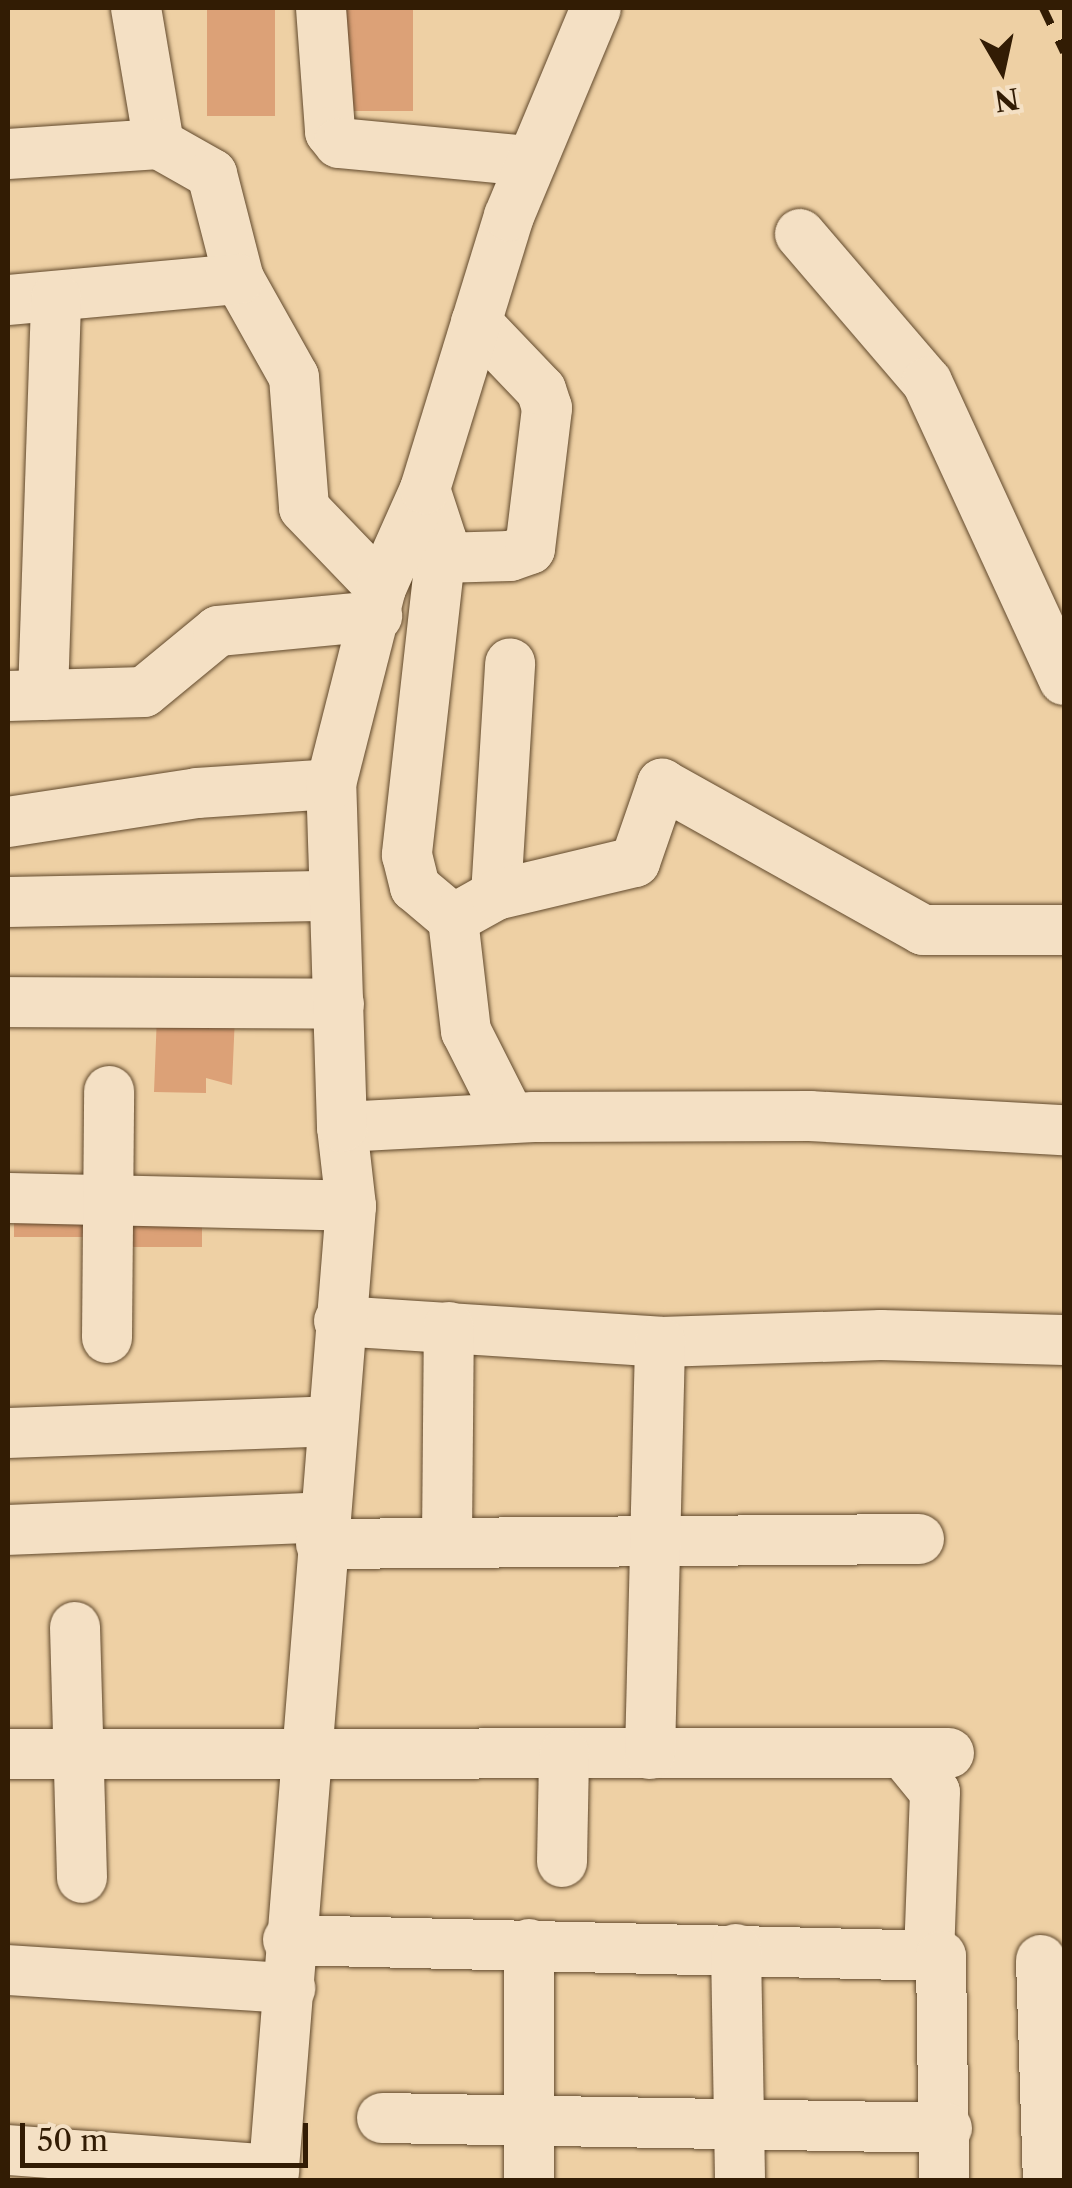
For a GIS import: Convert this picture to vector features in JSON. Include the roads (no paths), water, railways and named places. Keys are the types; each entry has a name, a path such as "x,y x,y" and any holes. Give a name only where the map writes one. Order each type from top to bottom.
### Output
{"street":[{"path":"136,8 159,144"},
{"path":"321,8 330,132 339,143 532,160"},
{"path":"8,2150 274,2175 351,1206 342,1127 330,784 379,602 425,489 476,322 532,160 596,8"},
{"path":"8,154 159,144 212,174 239,279 294,377 304,508 379,602"},
{"path":"800,234 927,382 1064,680"},
{"path":"239,279 32,299 25,696 144,692 212,635 230,628 379,602"},
{"path":"440,558 530,549 547,408 541,390 476,322"},
{"path":"425,489 440,523 440,558 407,855 416,887 452,919 466,1032 510,1118"},
{"path":"496,895 510,663"},
{"path":"8,822 198,793 330,784"},
{"path":"452,919 496,895 635,862 662,784 922,930 1064,930"},
{"path":"8,902 332,896"},
{"path":"8,1002 339,1004"},
{"path":"106,1338 109,1090"},
{"path":"342,1127 510,1118 810,1116 1064,1130"},
{"path":"8,1198 351,1206"},
{"path":"339,1322 660,1342 880,1335 1064,1340"},
{"path":"447,1541 449,1327"},
{"path":"650,1754 652,1540 660,1342"},
{"path":"8,1434 333,1421"},
{"path":"8,1530 323,1530 447,1541 919,1539"},
{"path":"75,1627 82,1878"},
{"path":"8,1754 926,1753 935,1792 929,1953"},
{"path":"562,1862 564,1754"},
{"path":"529,1944 529,2180"},
{"path":"8,1970 289,1964 529,1944 929,1953 941,1956 945,1968 944,2180"},
{"path":"736,1948 740,2180"},
{"path":"1041,1960 1056,2124 1048,2180"},
{"path":"382,2118 947,2128"}],"railway":[{"path":"1043,8 1064,52"}]}
